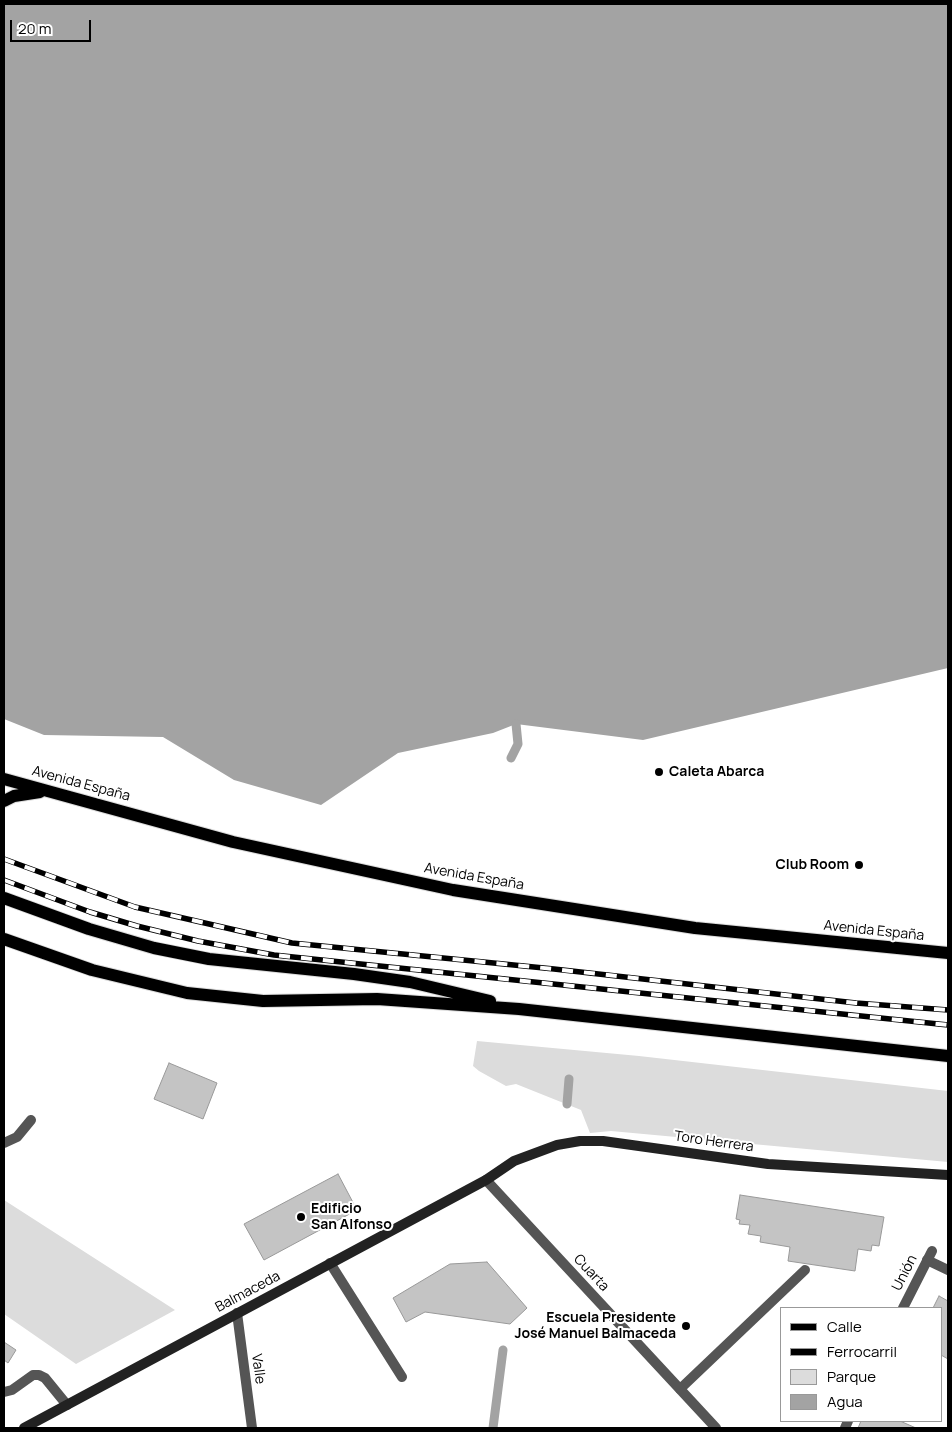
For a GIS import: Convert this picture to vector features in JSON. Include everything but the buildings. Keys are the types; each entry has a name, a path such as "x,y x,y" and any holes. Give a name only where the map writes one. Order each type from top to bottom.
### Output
{"main road":[{"name":"Avenida España","path":"4,780 233,842 453,890 695,928 948,954"},
{"path":"4,801 14,796 32,792 50,792"},
{"path":"4,898 89,929 154,948 209,959 354,974 410,982 465,994 519,1009"},
{"path":"4,939 92,970 187,993 263,1001 377,999 519,1009 948,1056"}],"street":[{"path":"4,1143 17,1138 31,1120"},
{"name":"Toro Herrera","path":"486,1180 514,1161 535,1152 557,1145 580,1141 603,1141 768,1164 948,1175"},
{"name":"Balmaceda","path":"24,1428 486,1180"},
{"name":"Cuarta","path":"486,1180 716,1428"},
{"name":"Unión","path":"904,1307 929,1256 948,1270"},
{"path":"330,1263 402,1377"},
{"path":"680,1389 806,1270"},
{"name":"Valle","path":"237,1314 252,1428"},
{"path":"4,1392 12,1390 33,1375 39,1375 45,1378 66,1405"}],"green space":[{"path":"477,1041 639,1056 948,1091 948,1162 611,1131 590,1133 581,1110 516,1084 506,1086 479,1071 473,1066"},
{"path":"4,1200 175,1310 76,1364 4,1314"}],"water":[{"path":"4,4 948,4 948,668 643,740 516,724 493,733 398,753 321,805 234,780 163,737 44,735 4,719"}],"waterway":[{"path":"511,758 518,744 516,724"},
{"path":"567,1104 569,1079"},
{"path":"493,1428 503,1350"}],"railway":[{"path":"4,859 135,907 292,943 554,969 856,1003 948,1010"},
{"path":"4,880 90,912 137,926 198,941 274,955 948,1025"}],"place":[{"name":"Caleta Abarca","path":"659,772"},
{"name":"Club Room","path":"859,865"},
{"name":"Edificio San Alfonso","path":"301,1217"},
{"name":"Escuela Presidente José Manuel Balmaceda","path":"686,1326"}]}
